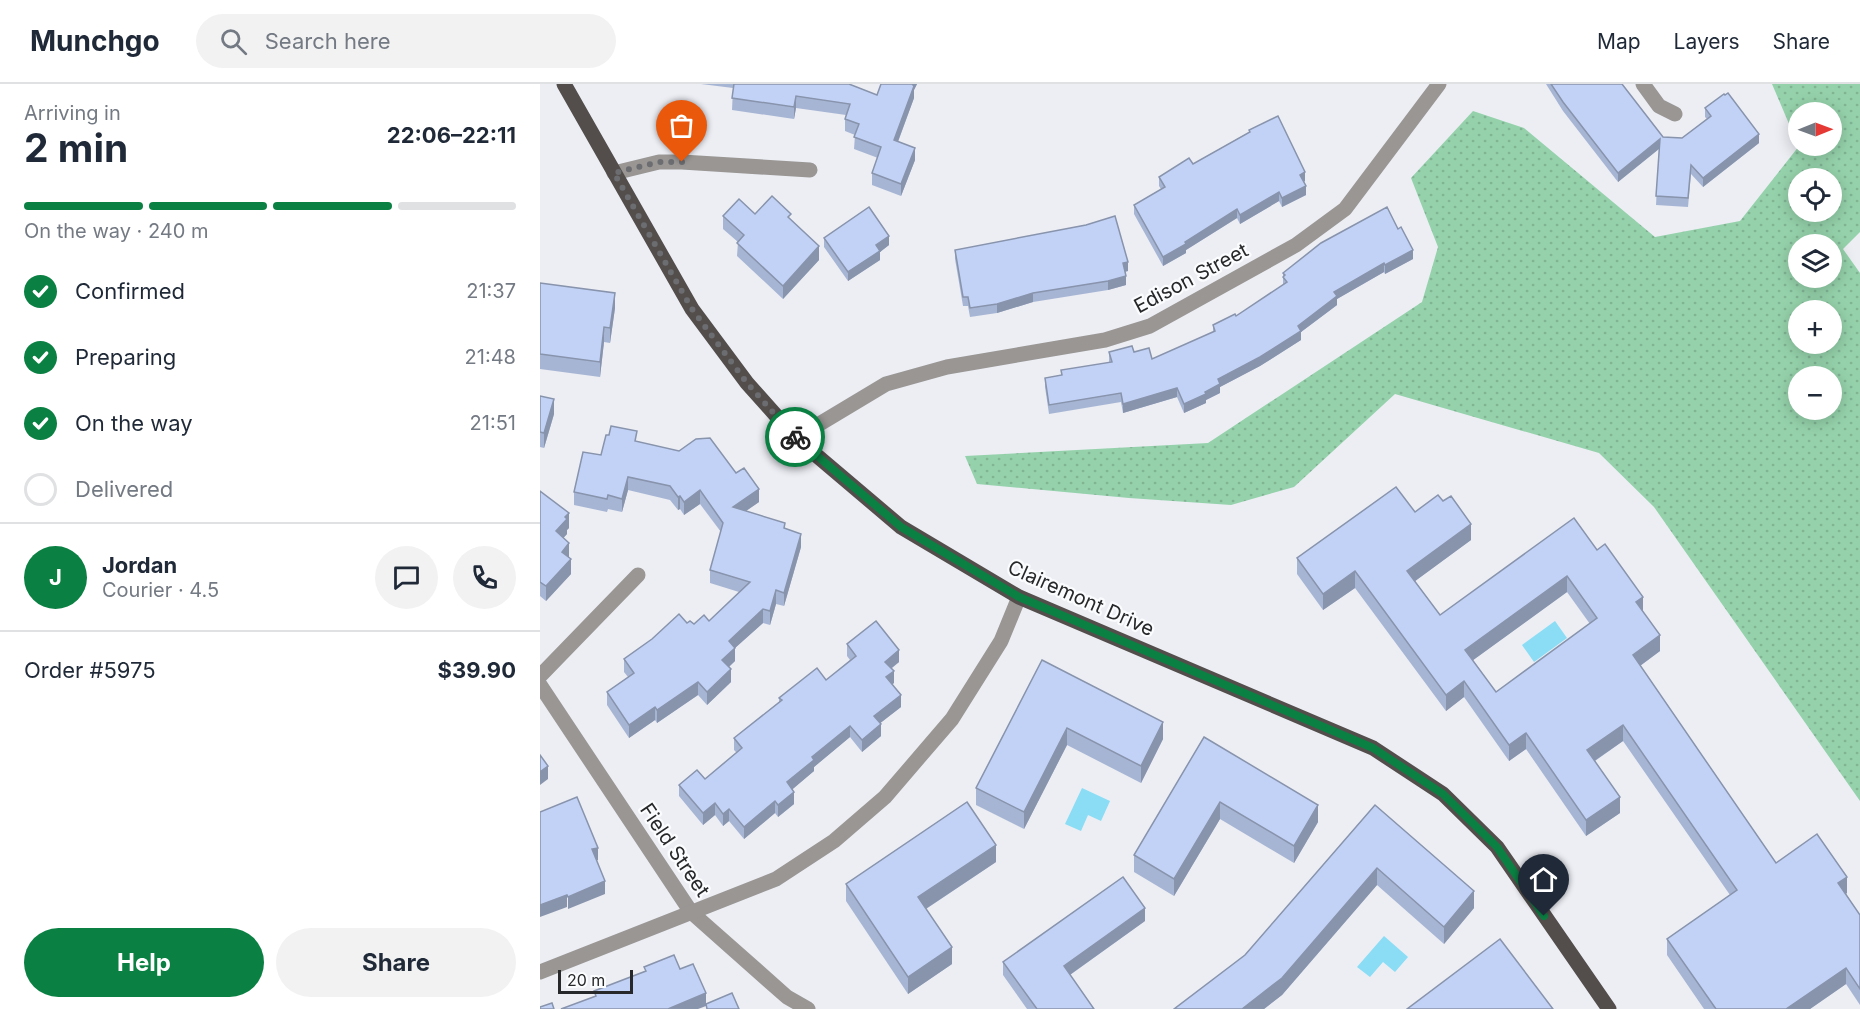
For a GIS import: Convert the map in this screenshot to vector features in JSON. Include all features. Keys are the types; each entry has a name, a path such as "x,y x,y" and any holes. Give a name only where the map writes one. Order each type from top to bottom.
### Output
{"main road":[{"name":"Clairemont Drive","path":"564,84 692,309 747,383 796,438 901,527 1019,597 1373,748 1443,794 1497,847 1609,1009"}],"street":[{"name":"Edison Street","path":"796,438 886,384 947,367 1105,340 1150,326 1161,320 1296,245 1345,210 1439,84"},
{"path":"1643,84 1659,106 1675,114"},
{"path":"614,173 659,162 810,170"},
{"path":"540,676 638,575"},
{"path":"540,972 776,879 834,841 885,797 952,719 1001,641 1019,597"},
{"name":"Field Street","path":"540,685 691,912 787,997 808,1009"}],"green space":[{"path":"1772,84 1860,84 1860,232 1843,249 1860,273 1860,801 1654,507 1599,453 1395,394 1294,487 1231,505 977,484 965,456 1208,443 1422,302 1438,247 1411,178 1473,111 1524,128 1655,237 1740,221 1791,156 1842,156 1842,102 1788,102 1788,122"}],"water":[{"path":"1555,621 1567,638 1534,662 1522,645"},
{"path":"1082,788 1110,801 1101,821 1088,815 1081,831 1065,824"},
{"path":"1384,936 1408,957 1395,972 1383,962 1370,977 1357,967"}],"building":[{"path":"734,84 849,84 877,95 881,84 912,84 914,86 894,140 915,148 901,184 872,173 881,147 854,137 859,124 845,119 850,104 796,96 794,107 732,98"},
{"path":"1551,84 1622,84 1663,137 1682,138 1711,116 1705,108 1728,93 1759,134 1703,178 1691,165 1688,198 1656,196 1660,139 1618,173"},
{"path":"1278,116 1305,172 1300,175 1306,186 1282,198 1279,192 1240,215 1237,209 1163,257 1134,205 1165,187 1159,177 1189,158 1193,164 1250,132 1249,130"},
{"path":"772,196 791,214 788,217 819,246 783,286 737,243 744,235 723,216 739,199 755,214"},
{"path":"869,207 889,236 876,245 880,251 848,272 824,238"},
{"path":"1387,207 1398,229 1401,227 1413,250 1385,265 1384,263 1334,292 1337,296 1298,326 1301,331 1260,357 1218,379 1220,384 1205,392 1206,394 1184,404 1177,388 1123,404 1121,393 1049,405 1045,378 1062,375 1061,370 1112,362 1109,352 1132,346 1134,352 1149,348 1152,359 1215,331 1213,325 1235,314 1236,316 1287,282 1283,273 1321,243"},
{"path":"1115,216 1128,262 1123,263 1126,276 1033,293 997,304 970,308 968,297 963,297 955,250 1086,225"},
{"path":"540,283 615,293 610,328 604,327 600,362 540,354"},
{"path":"540,396 554,399 544,433 540,432"},
{"path":"611,426 637,431 635,441 679,451 696,439 710,438 736,473 744,468 759,489 733,507 785,523 784,528 801,534 784,593 776,590 770,611 763,609 729,641 735,648 722,660 731,669 707,692 698,682 657,710 655,707 629,725 607,692 634,673 624,659 652,639 679,614 687,623 690,621 694,624 704,615 709,621 750,582 710,570 723,523 700,490 684,502 670,486 628,477 622,499 608,495 607,499 574,492 583,452 601,455"},
{"path":"1396,487 1415,512 1438,495 1443,501 1451,496 1471,524 1407,571 1440,615 1574,518 1597,550 1605,544 1643,597 1636,602 1660,635 1633,655 1776,863 1817,834 1847,877 1838,883 1860,915 1860,989 1846,968 1786,1009 1716,1009 1667,939 1737,890 1623,725 1587,750 1620,797 1586,820 1526,733 1509,745 1464,681 1446,695 1355,571 1323,594 1297,558","holes":["1567,576 1597,618 1496,692 1465,650"]},
{"path":"540,491 569,513 565,517 567,519 556,531 569,543 562,552 571,559 546,586 540,582"},
{"path":"876,621 899,650 885,662 894,671 886,677 901,695 874,716 881,724 862,740 850,726 812,757 814,760 787,782 794,792 778,805 775,801 744,827 729,809 723,814 715,803 703,813 679,785 697,770 705,779 742,748 734,738 782,700 779,698 817,668 826,680 856,656 847,644"},
{"path":"1042,660 1163,722 1141,766 1067,728 1024,812 976,788"},
{"path":"1204,737 1318,805 1294,846 1220,802 1174,879 1134,855"},
{"path":"540,755 548,766 540,772"},
{"path":"577,797 598,848 592,849 605,881 568,897 567,895 540,905 540,812"},
{"path":"967,802 996,845 918,897 952,947 908,977 846,884"},
{"path":"1375,805 1474,891 1444,927 1377,868 1282,978 1242,1009 1174,1009 1245,955"},
{"path":"1123,877 1145,908 1064,966 1094,1009 1037,1009 1003,962"},
{"path":"1500,939 1553,1009 1407,1009"},
{"path":"674,955 680,969 693,964 706,993 668,1009 561,1009 596,996 594,991 646,971 644,967"},
{"path":"732,993 739,1009 707,1009 706,1004"},
{"path":"552,1003 554,1009 540,1009 540,1007"}],"way so far":[{"path":"682,162 659,162 614,173 692,309 747,383 795,437"}],"route":[{"path":"795,437 901,527 1019,597 1373,748 1443,794 1497,847 1544,916"}]}
